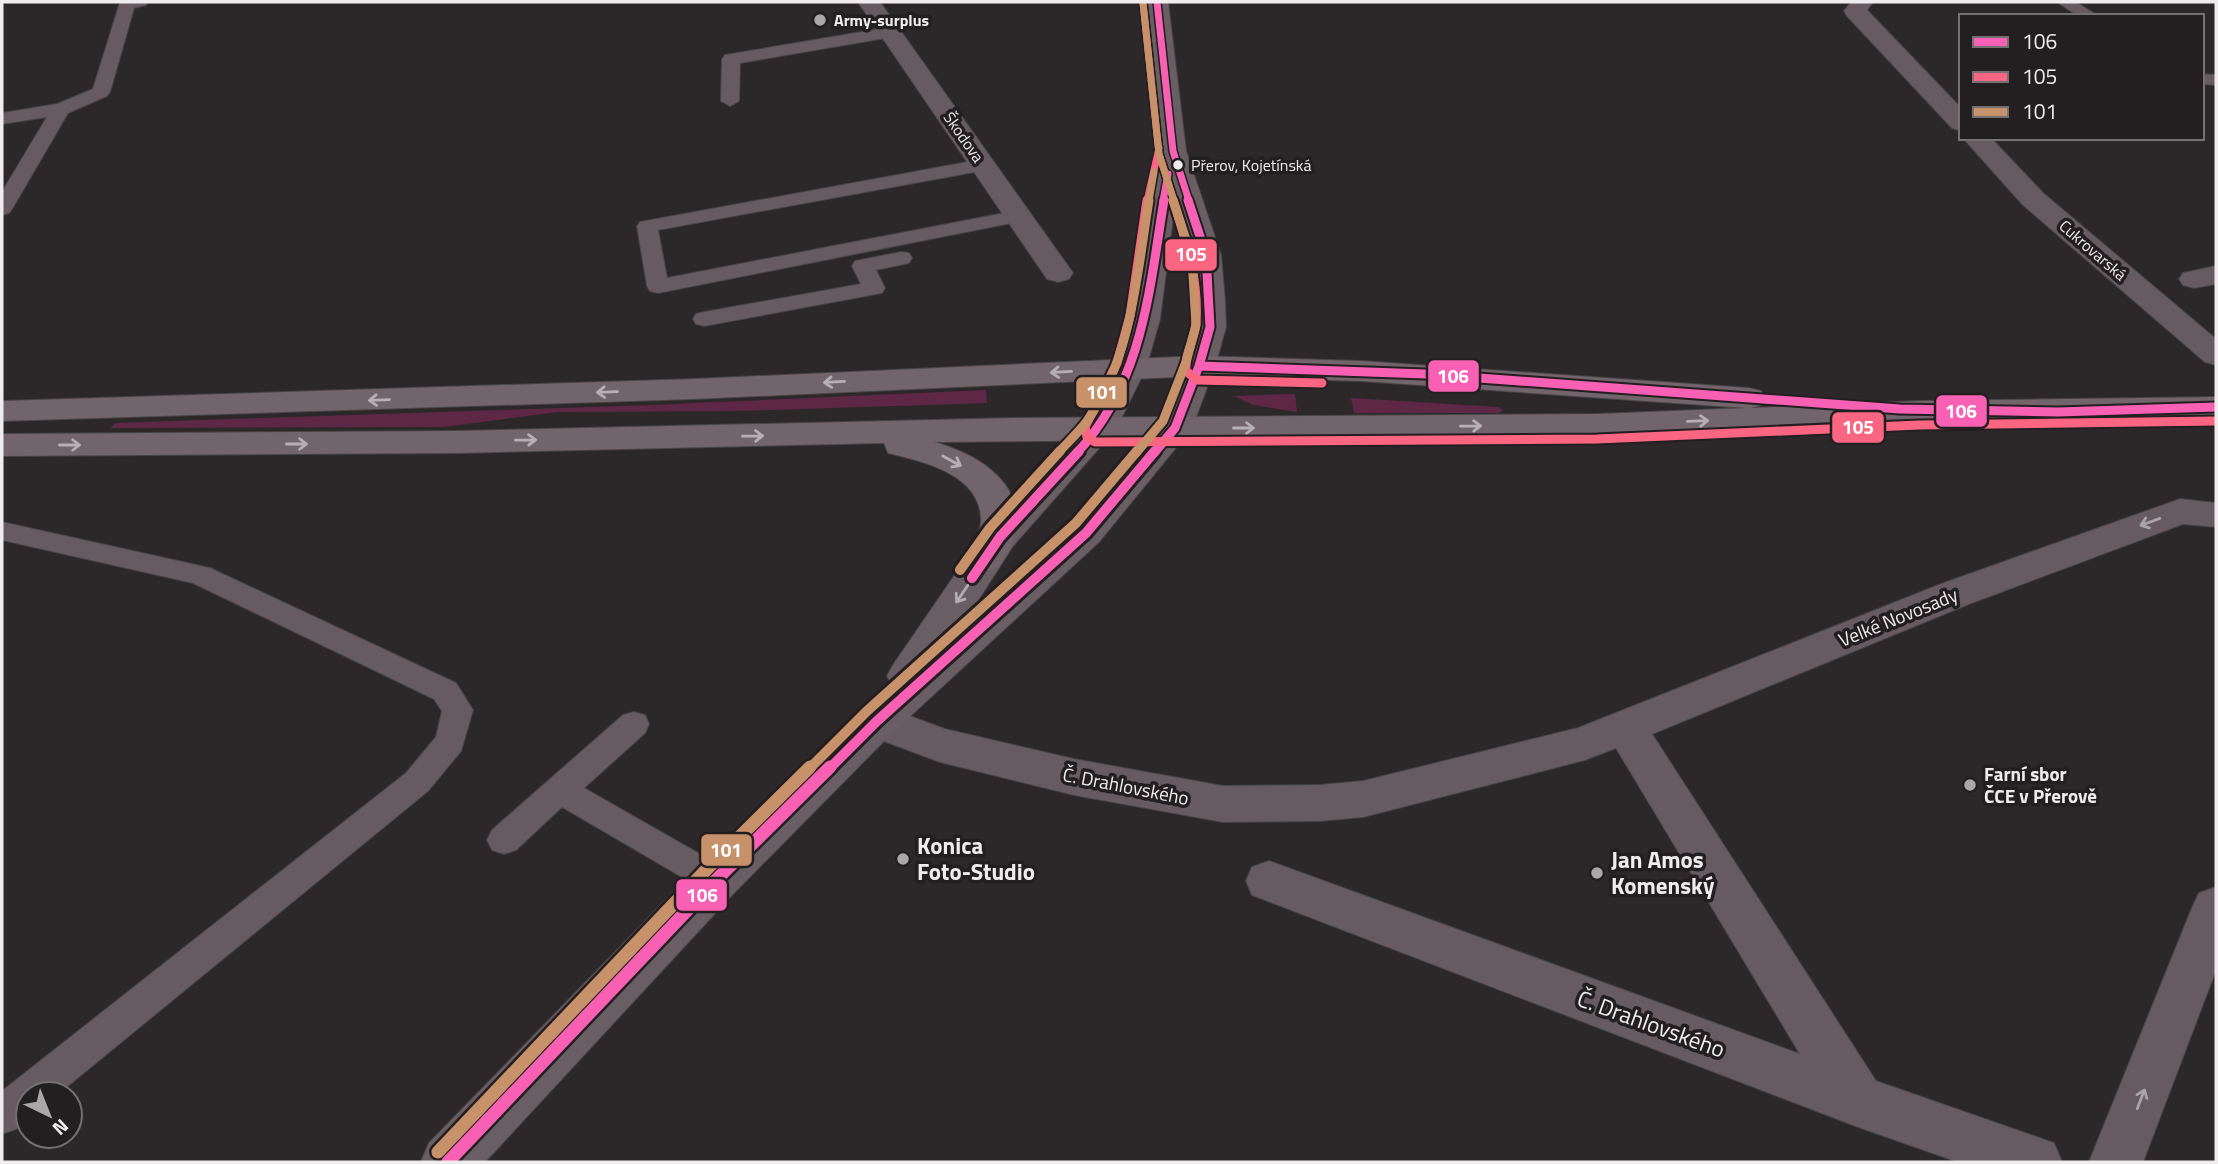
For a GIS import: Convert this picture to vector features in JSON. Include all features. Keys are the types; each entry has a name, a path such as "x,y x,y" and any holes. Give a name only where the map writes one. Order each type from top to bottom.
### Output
{"main road":[{"path":"448,1162 716,880 877,721 1086,533 1175,428 1199,366 1210,327 1206,255 1173,151 1157,2"},
{"path":"877,721 986,558 1040,491 1098,429 1130,368 1144,319 1160,207 1173,151"},
{"path":"2,411 694,389 1199,366 1306,368 1579,384 1919,411"},
{"path":"2,445 334,443 1175,428 1597,425 1919,411 2216,407"},
{"path":"814,435 916,447 938,453 972,473 983,483 997,509 999,522 986,558"}],"street":[{"name":"Škodova","path":"869,2 1058,273"},
{"path":"1855,5 1959,121"},
{"name":"Cukrovarská","path":"1978,140 2033,199 2216,355"},
{"name":"Velké Novosady","path":"1605,734 1955,594 2180,511 2216,515"},
{"name":"Č. Drahlovského","path":"877,721 940,745 1074,777 1223,804 1320,803 1363,799 1605,734"},
{"path":"1605,734 1858,1101"},
{"name":"Č. Drahlovského","path":"1269,881 1858,1101 2035,1162"},
{"path":"2116,1162 2216,908"}],"lane":[{"path":"2,118 61,109 101,92 127,4 140,2"},
{"path":"2065,2 2086,14"},
{"path":"730,101 731,59 891,32"},
{"path":"2,209 61,109"},
{"path":"984,165 648,226 658,286 1025,224"},
{"path":"979,242 1025,224"},
{"path":"704,319 874,288 863,266 904,258"},
{"path":"2,531 200,575 445,691 458,710 450,742 417,782 45,1080"},
{"path":"503,840 634,724"},
{"path":"560,790 716,880"}],"shaded area":[{"path":"986,390 987,403 742,411 557,412 444,427 110,428 116,423 651,405"},
{"path":"1295,394 1297,412 1253,405 1234,396"},
{"path":"1351,398 1498,407 1503,410 1499,413 1354,413"}],"transit line":[{"name":"106","path":"448,1162 716,880 877,721 1086,533 1175,428 1199,366 1210,327 1210,301 1206,255 1173,151 1157,2"},
{"name":"105","path":"1143,3 1159,154 1192,258 1195,280 1196,325 1185,364 1186,371 1197,380 1322,383"},
{"name":"101","path":"438,1152 706,870 867,711 1076,523 1163,421 1186,362 1196,325 1196,302 1192,258 1159,154 1143,3"},
{"name":"105","path":"1159,148 1146,205 1130,316 1117,363 1085,427 1087,437 1095,442 1597,439 1919,425 2216,421"},
{"name":"101","path":"960,570 990,528 1087,421 1117,363 1130,316 1154,172"},
{"name":"106","path":"972,578 1000,537 1099,429 1130,368 1144,319 1168,174"},
{"name":"106","path":"1199,366 1425,374 1900,409 2058,412 2216,407"}],"place":[{"name":"Army-surplus","path":"820,20"},
{"name":"Přerov, Kojetínská","path":"1178,165"},
{"name":"Farní sbor ČCE v Přerově","path":"1970,785"},
{"name":"Konica Foto-Studio","path":"903,859"},
{"name":"Jan Amos Komenský","path":"1597,873"}]}
